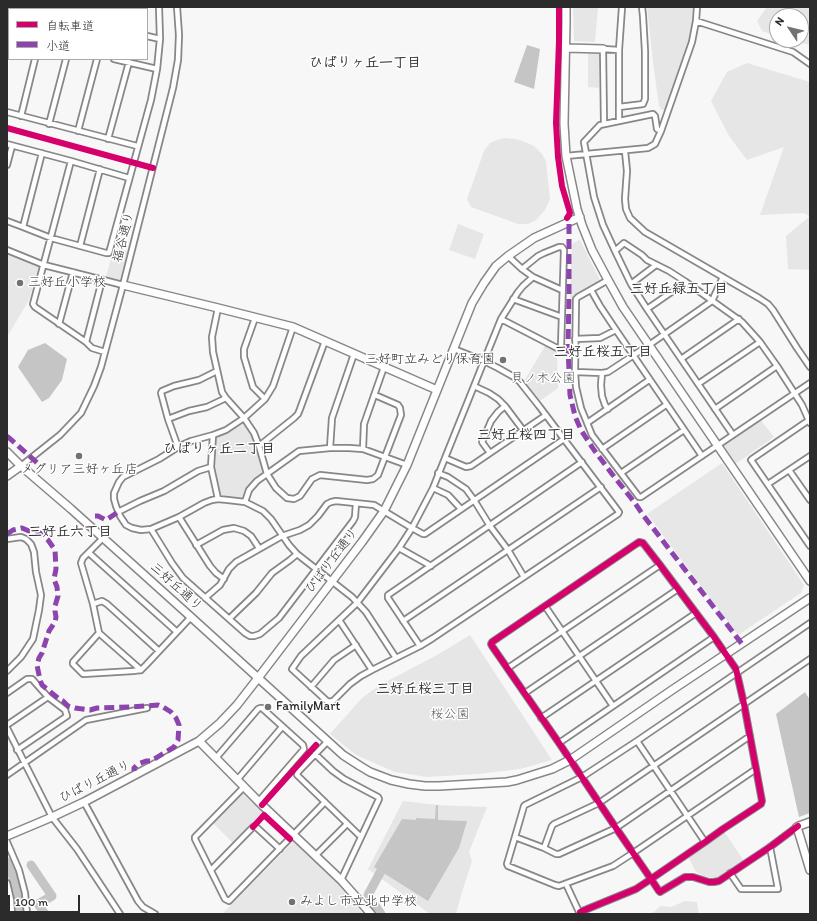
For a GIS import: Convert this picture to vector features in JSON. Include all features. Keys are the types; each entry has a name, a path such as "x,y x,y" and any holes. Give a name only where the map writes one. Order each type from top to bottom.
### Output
{"street":[{"path":"7,222 51,238 109,253 137,146 151,100 157,70 160,39 159,7"},
{"name":"福谷通り","path":"21,466 60,435 80,413 94,386 101,367 173,88 178,60 179,35 177,7"},
{"path":"566,7 564,124 566,156 580,217 592,250 623,307 810,581"},
{"path":"619,121 619,50 622,7"},
{"path":"619,107 643,104 645,99 644,16 642,7"},
{"path":"566,156 648,148 657,142 692,42 697,7"},
{"path":"696,21 793,52 810,64"},
{"path":"148,36 160,39"},
{"path":"566,48 619,50"},
{"path":"603,49 604,124"},
{"path":"21,116 35,60"},
{"path":"49,124 66,60"},
{"path":"78,131 97,60"},
{"path":"119,60 157,70"},
{"path":"108,139 129,62"},
{"path":"7,112 137,146"},
{"path":"661,131 657,129 655,116 653,114 600,125 584,142 594,196 603,225 614,251 631,284 733,435"},
{"path":"7,165 9,145 72,161 129,178"},
{"path":"625,151 627,171 625,199 626,209 630,218 645,232 768,304 810,368"},
{"path":"23,227 42,153"},
{"path":"72,161 33,304 35,307 86,342 92,348 105,352"},
{"path":"80,246 100,169"},
{"name":"ひばり丘通り","path":"7,836 84,802 199,741 220,723 237,705 384,511 407,465 472,303 484,283 496,266 534,238 580,217"},
{"path":"614,251 624,243 647,260 669,271 686,282 739,319 760,342 777,366 802,405 810,422 752,459 752,462 810,546"},
{"path":"501,319 557,348 560,348 561,346 564,250 562,247 559,247 542,254 522,268"},
{"path":"7,250 44,265 293,328 436,390"},
{"path":"508,256 533,277 562,290"},
{"path":"631,284 656,265"},
{"path":"59,324 74,272"},
{"path":"454,349 484,361 506,372 526,388 619,512 420,646 361,676 350,684 332,702 327,702 292,669 301,656 357,603 399,548 412,528 433,488 438,474 445,458 484,361 501,319 513,299 523,286 533,277"},
{"path":"575,372 602,374 608,372 633,356 712,301 723,277"},
{"path":"86,342 102,280"},
{"path":"608,280 576,299 576,387 587,423 594,437 639,497 718,446 810,383"},
{"path":"647,309 686,282"},
{"path":"591,290 649,380 702,456"},
{"path":"513,299 562,317"},
{"path":"218,308 212,337 213,352 222,392 244,418 256,436 267,474 276,488 287,498 294,499 300,496 312,479 320,475 364,480 373,479 378,475 400,418 401,411 399,406 396,404 375,395"},
{"path":"255,318 244,350 244,357 253,387 265,399"},
{"path":"681,358 739,319"},
{"path":"293,328 273,386 265,399 244,418 226,430 191,441 123,477 114,493 114,499 118,512 126,525 141,530 151,529 204,503 218,499 244,502 260,509 267,514 297,554 345,590 369,616 396,658"},
{"path":"575,339 600,338 616,330"},
{"path":"260,446 298,414 325,341"},
{"path":"698,384 760,342"},
{"path":"330,448 332,418 354,354"},
{"path":"715,409 777,366"},
{"path":"363,449 364,424 384,367"},
{"path":"178,447 168,418 161,393 162,391 174,386 199,380 217,371"},
{"path":"602,374 602,396 608,409"},
{"path":"587,423 649,380"},
{"path":"474,386 495,397 505,406 524,430"},
{"path":"168,418 207,407 226,398"},
{"path":"602,449 666,405"},
{"path":"490,452 482,442 490,421 505,406"},
{"path":"445,458 468,467 546,415"},
{"path":"621,473 684,430"},
{"path":"213,435 211,467 218,499"},
{"path":"206,598 220,585 229,569 236,562 282,536 300,530 308,525 330,502 336,501 374,505 412,528 425,534 564,439"},
{"path":"244,502 256,481 299,451 330,448 363,449 407,465"},
{"name":"三好丘通り","path":"7,452 348,759 370,772 391,780 417,786 507,782 552,770 570,760 810,598"},
{"path":"768,484 810,456"},
{"path":"420,646 387,597 582,462"},
{"path":"7,476 21,466"},
{"path":"118,512 164,491 198,471 211,467"},
{"path":"789,470 810,500"},
{"path":"438,474 448,478 466,490 508,550 524,577"},
{"path":"403,621 601,487"},
{"path":"433,488 450,497 461,509"},
{"path":"151,529 172,563 187,581 248,635 254,636 260,634 278,618 317,568 354,519 356,503"},
{"path":"178,517 213,570 224,578"},
{"path":"196,545 223,530 234,528 244,531 251,536 259,548"},
{"path":"7,539 21,536 26,538 31,544 34,552 36,572 41,595 40,610 33,639 21,657 7,671"},
{"path":"103,538 83,558 81,563 93,604 99,633 141,670"},
{"path":"566,884 580,913 636,889 651,879 761,804 762,799 736,669 660,565 643,543 639,542 492,642 492,646 508,668 524,693 559,743 599,803 633,853 651,879 660,892 685,877 693,877 709,882 719,881 770,847 798,826 810,822"},
{"path":"399,548 431,566"},
{"path":"89,553 177,632"},
{"path":"230,618 256,593 272,573 297,554"},
{"path":"508,668 660,565"},
{"path":"524,693 678,589"},
{"path":"93,604 102,601 107,604 159,651"},
{"path":"545,606 613,706"},
{"path":"541,718 696,613"},
{"path":"99,633 73,662 73,664 83,674 141,670 191,617"},
{"path":"339,620 372,670"},
{"path":"756,769 613,866 557,886 508,866 525,805 582,777 810,623"},
{"path":"559,743 714,637"},
{"path":"311,687 334,660 356,645"},
{"path":"544,848 554,824 599,803 810,660"},
{"path":"7,693 27,679 32,679 48,697 65,710 67,716 17,750"},
{"path":"48,697 7,726 17,750 52,817 77,849 120,914"},
{"path":"7,775 86,720 148,708"},
{"path":"216,758 260,708 262,708 303,745 304,749 258,802"},
{"path":"238,780 282,727"},
{"path":"515,837 559,854 616,828 750,736"},
{"path":"199,741 258,802 341,880 371,914"},
{"path":"328,741 298,772 297,775 362,837"},
{"path":"636,741 705,842"},
{"path":"315,754 344,779 379,798 341,880"},
{"path":"244,786 195,837 195,840 226,899 229,900 325,802"},
{"path":"84,802 138,901 155,914"},
{"path":"316,856 347,824"},
{"path":"211,870 255,826 280,849"},
{"path":"798,826 810,870"},
{"path":"7,842 19,870 25,892 27,914"},
{"path":"730,874 741,889 778,889 770,847"},
{"path":"7,883 12,914"}],"shaded area":[{"path":"527,45 540,49 534,89 514,82"},
{"path":"579,240 600,280 599,282 573,296 573,299 570,298 572,244"},
{"path":"114,247 128,251 120,280 106,277"},
{"name":"三好丘小学校","path":"7,252 39,265 29,300 7,337"},
{"path":"45,343 67,359 62,380 49,398 42,402 18,367 28,350"},
{"path":"722,463 804,585 801,593 738,635 647,514"},
{"path":"805,692 810,700 810,813 799,817 776,714"},
{"path":"436,805 438,805 438,820 467,821 459,848 428,901 374,867 402,819 435,819"},
{"path":"294,841 337,882 363,914 222,914"}],"green space":[{"path":"21,7 76,7 76,8"},
{"path":"573,7 598,7 595,42 574,41"},
{"path":"647,7 695,7 690,42 666,111 661,109 659,106"},
{"path":"767,7 810,7 810,45 809,8 769,8 769,33 762,31 757,21"},
{"path":"588,52 599,52 599,88 588,87"},
{"path":"747,63 810,82 810,216 803,213 760,215 784,147 747,160 729,136 711,101 727,72"},
{"path":"505,138 516,139 534,146 542,154 546,161 550,199 545,210 536,220 528,224 518,224 471,207 467,199 484,151 490,143"},
{"path":"810,216 810,270 788,269 786,236"},
{"path":"458,224 484,234 475,259 449,250"},
{"name":"貝ノ木公園","path":"545,346 557,352 558,388 537,403 523,383"},
{"path":"760,419 774,437 734,465 720,445"},
{"path":"245,423 252,434 265,472 257,476 243,498 218,495 214,465 215,438"},
{"name":"桜公園","path":"470,635 552,760 520,769 479,774 427,777 395,772 356,755 330,734 362,698 370,692"},
{"path":"241,790 263,812 233,843 211,821"},
{"path":"403,801 437,805 487,807 469,852 472,861 456,914 430,914 368,869"},
{"path":"723,830 744,861 720,878 704,876 696,872 687,855"},
{"path":"685,901 697,902 699,914 648,914 654,912 660,906 671,907"}],"waterway":[{"path":"7,862 16,886 20,914"},
{"path":"31,865 52,896 38,904 45,914"},
{"path":"381,914 368,895 382,869 390,866"}],"marked path":[{"path":"569,224 568,347 570,395 575,416 581,430 594,450 742,644"},
{"path":"7,436 43,468"},
{"path":"95,516 106,520 118,512"},
{"path":"7,534 13,530 22,528 29,531 36,531 48,540 55,550 56,569 54,579 58,596 55,606 56,617 55,622 49,631 37,665 42,685 68,706 75,708 90,710 97,708 158,705 171,712 176,718 179,725 178,740 174,747 151,761 138,764 134,768 134,771"}],"cycle path":[{"path":"559,7 556,123 558,157 562,186 570,213 567,218"},
{"path":"7,128 153,168"},
{"path":"580,914 580,912 636,889 651,879 705,842 723,829 761,804 762,801 736,669 660,565 643,543 639,542 492,642 492,646 559,743 616,828 651,879 659,891 660,892 685,877 693,877 709,882 719,881 770,847 798,826"},
{"path":"262,805 316,745"},
{"path":"253,827 264,815 290,839"}],"place":[{"name":"三好丘小学校","path":"20,283"},
{"name":"三好町立みどり保育園","path":"503,360"},
{"name":"メグリア三好ヶ丘店","path":"79,456"},
{"name":"FamilyMart","path":"268,707"},
{"name":"みよし市立北中学校","path":"292,902"}],"district":[{"name":"ひばりヶ丘一丁目","path":"365,63"},
{"name":"三好丘緑五丁目","path":"679,289"},
{"name":"三好丘桜五丁目","path":"603,352"},
{"name":"三好丘桜四丁目","path":"526,435"},
{"name":"ひばりヶ丘二丁目","path":"219,449"},
{"name":"三好丘六丁目","path":"70,532"},
{"name":"三好丘桜三丁目","path":"425,689"}]}
